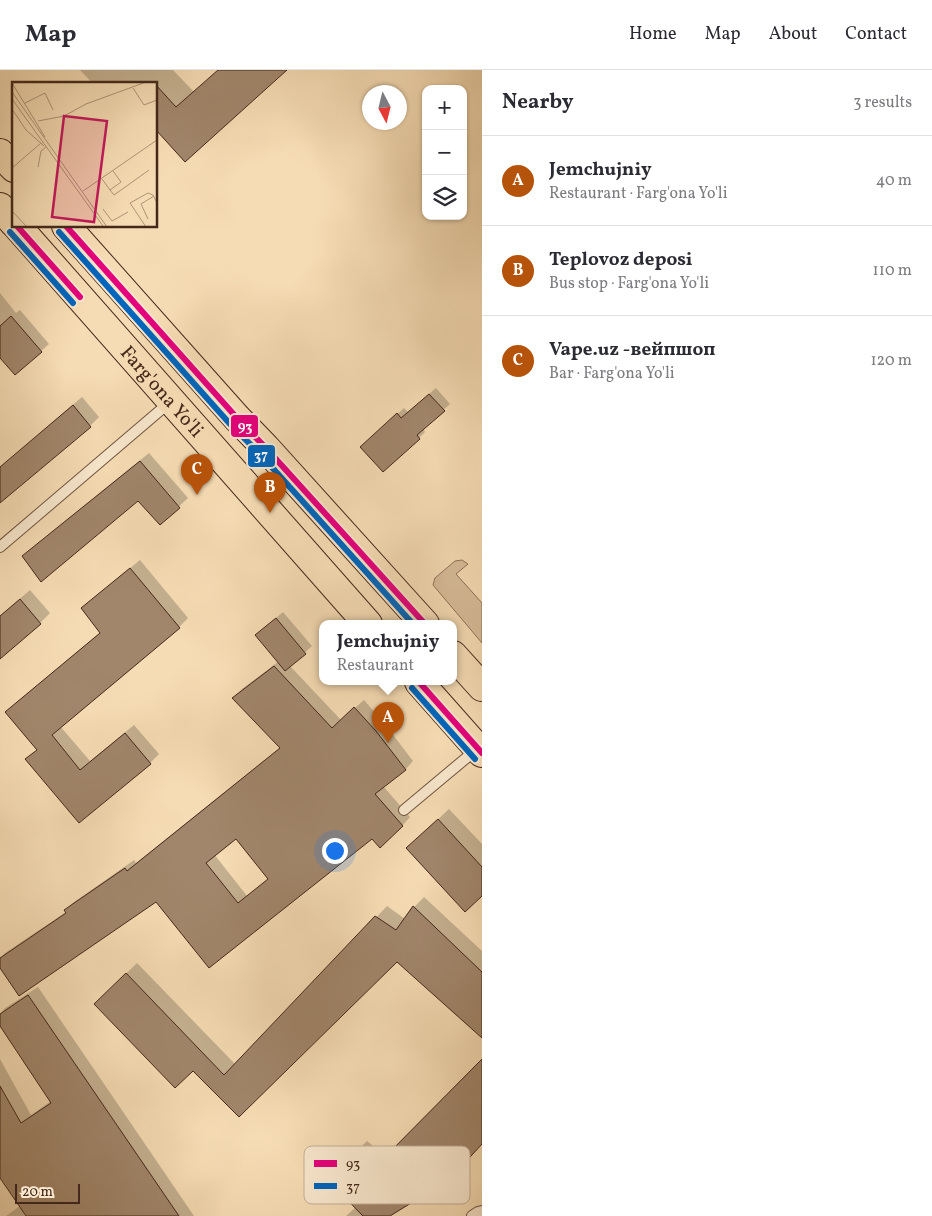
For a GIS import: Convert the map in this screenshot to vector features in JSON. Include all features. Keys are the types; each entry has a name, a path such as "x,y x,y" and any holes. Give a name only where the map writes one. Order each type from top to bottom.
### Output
{"main road":[{"path":"0,153 12,166"},
{"path":"0,207 12,221"},
{"name":"Farg'ona Yo'li","path":"19,228 364,620"},
{"name":"Farg'ona Yo'li","path":"68,228 237,418 421,620"},
{"path":"457,660 482,688"},
{"path":"422,685 480,751"}],"lane":[{"path":"0,547 171,401"},
{"path":"404,810 480,751"},
{"path":"472,1216 482,1211"}],"shaded area":[{"path":"462,560 468,564 456,574 482,603 482,643 433,585 435,578 455,561"}],"building":[{"path":"218,70 287,70 185,162 158,132 158,87 176,107"},
{"path":"11,316 42,352 15,375 0,358 0,326"},
{"path":"429,394 445,411 417,435 420,439 383,472 360,447 397,413 401,418"},
{"path":"73,405 91,427 0,503 0,467"},
{"path":"140,461 180,508 160,525 138,501 41,582 22,556"},
{"path":"130,568 180,628 52,735 80,770 125,733 151,764 79,823 25,759 37,750 5,712 100,633 81,608"},
{"path":"20,599 41,624 0,659 0,616"},
{"path":"276,618 306,654 285,671 255,635"},
{"path":"274,666 332,728 354,707 376,731 406,770 375,794 403,826 380,848 372,839 209,968 156,902 19,996 0,968 0,958 66,913 64,910 125,868 127,871 280,748 232,698","holes":["236,839 268,879 238,903 206,863"]},
{"path":"438,819 482,867 482,896 465,912 406,848"},
{"path":"413,906 482,972 482,1038 397,962 239,1117 193,1071 175,1088 94,1004 126,973 224,1075 375,916 396,930"},
{"path":"28,995 179,1216 26,1216 0,1178 0,1086 21,1123 51,1103 0,1026 0,1014"},
{"path":"482,1059 482,1144 470,1157 470,1146 396,1146"},
{"path":"351,1204 409,1204 390,1216 363,1216"}],"transit line":[{"name":"93","path":"19,228 80,297"},
{"name":"93","path":"68,228 237,418 421,620"},
{"name":"37","path":"10,232 73,303"},
{"name":"37","path":"59,232 230,424 260,454 409,620"},
{"name":"93","path":"422,685 482,753"},
{"name":"37","path":"412,688 475,759"}],"place":[{"name":"Vape.uz -вейпшоп","path":"197,495"},
{"name":"Teplovoz deposi","path":"270,513"},
{"name":"Jemchujniy","path":"388,743"}]}
